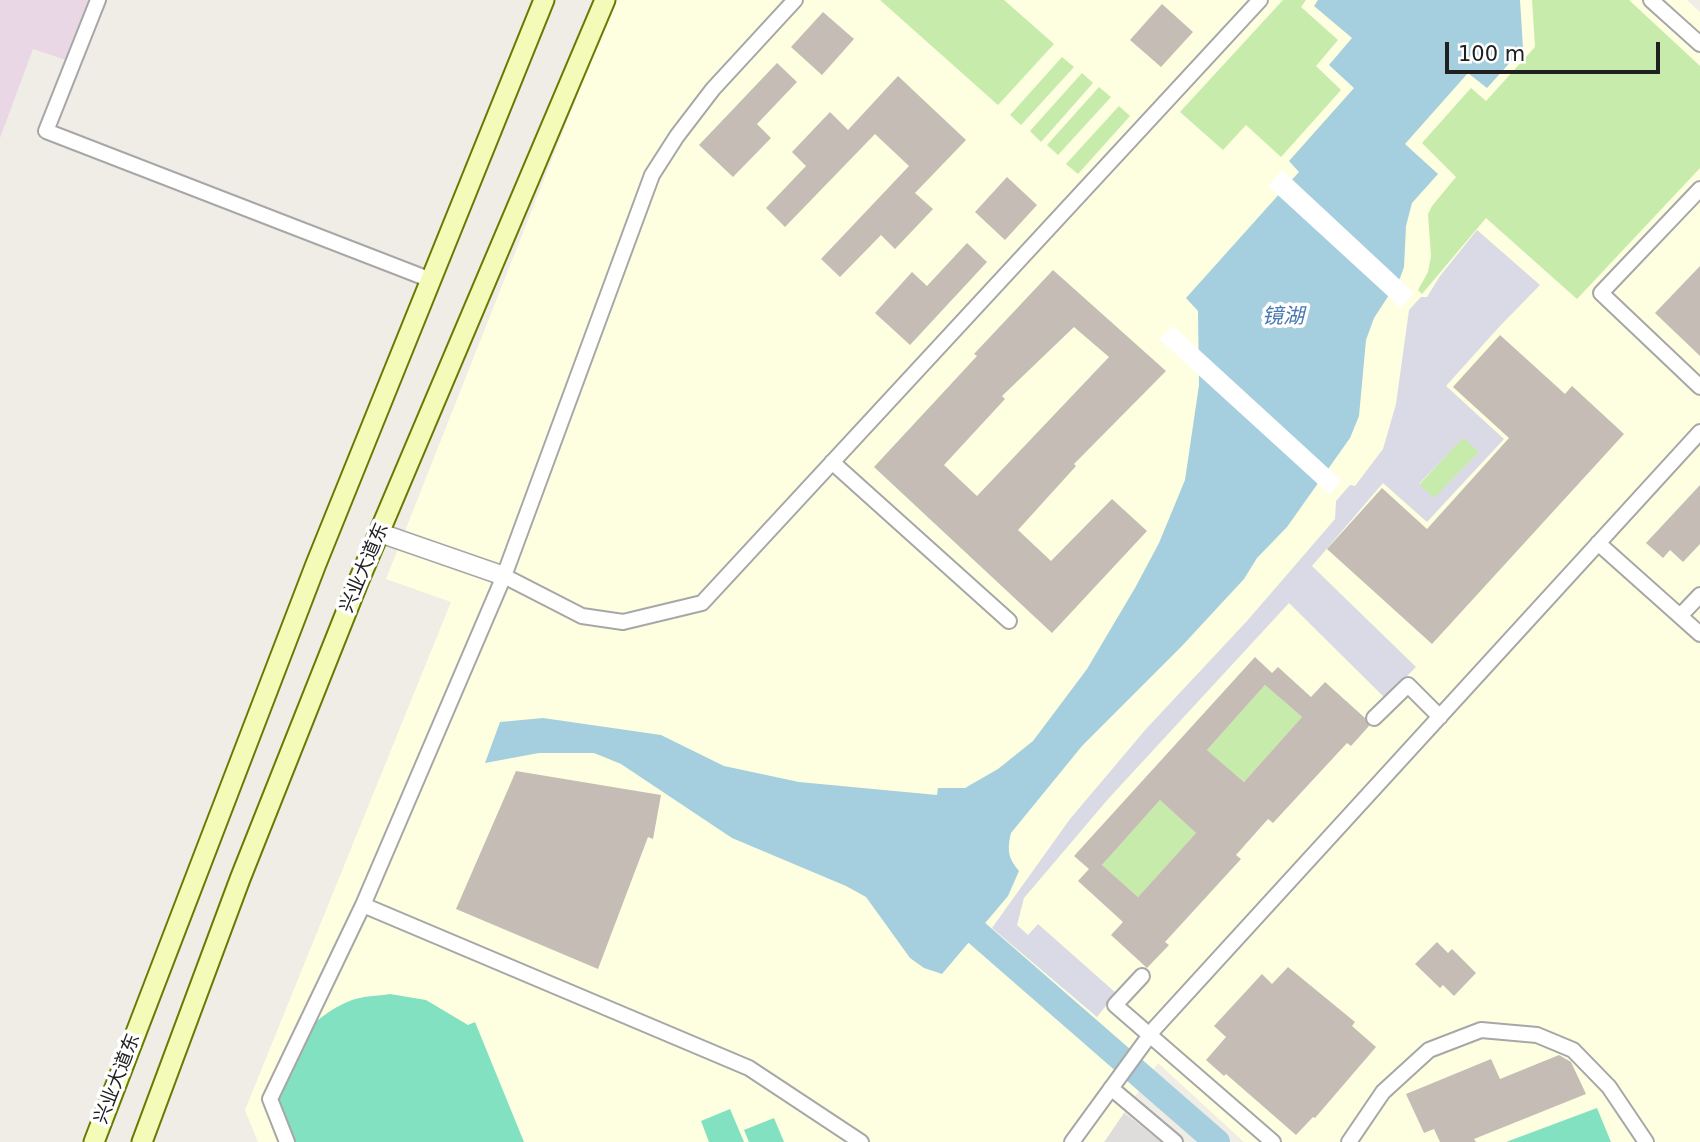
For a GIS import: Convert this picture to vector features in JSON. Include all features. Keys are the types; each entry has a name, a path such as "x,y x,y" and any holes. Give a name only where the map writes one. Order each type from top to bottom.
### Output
{"main road":[{"name":"兴业大道东","path":"94,1142 311,577 544,0"},
{"name":"兴业大道东","path":"142,1142 240,878 380,533 604,0"}],"street":[{"path":"97,0 46,131 431,280"},
{"path":"287,1142 270,1099 363,905 504,576 652,175 677,136 713,89 795,0"},
{"path":"380,533 504,576 582,616 623,622 702,603 1260,0"},
{"path":"1651,0 1700,44"},
{"path":"1700,189 1601,293 1700,387"},
{"path":"1072,1142 1149,1036 1700,432"},
{"path":"832,462 1009,621"},
{"path":"1598,543 1700,634"},
{"path":"1680,616 1700,594"},
{"path":"1374,718 1408,685 1440,717"},
{"path":"363,905 749,1069 861,1142"},
{"path":"1142,976 1115,1005 1273,1142"},
{"path":"1349,1142 1383,1092 1429,1050 1481,1030 1537,1035 1573,1050 1609,1087 1646,1142"},
{"path":"1111,1088 1175,1142"}],"shaded area":[{"path":"0,0 106,0 81,65 33,49 0,138"},
{"path":"615,0 1687,0 1700,12 1700,1142 1244,1142 1158,1063 1104,1142 258,1142 245,1110 451,602 386,579"},
{"path":"1477,230 1540,285 1446,386 1504,439 1427,522 1383,483 1312,566 1416,667 1385,698 1289,603 1109,798 1024,898 1017,925 1028,935 1038,924 1116,993 1097,1017 992,928 1070,819 1146,729 1247,621 1335,519 1336,501 1350,485 1355,486 1383,449 1396,404 1409,310 1421,297 1427,297 1440,276","holes":["1463,438 1479,452 1434,498 1419,484"]},
{"path":"1124,1113 1162,1142 1104,1142"}],"green space":[{"path":"880,0 1004,0 1054,44 998,105"},
{"path":"1283,0 1306,0 1301,7 1338,40 1316,66 1341,90 1281,157 1246,125 1223,150 1180,112"},
{"path":"1532,0 1629,0 1700,66 1700,168 1577,299 1486,218 1422,294 1418,290 1428,272 1431,256 1428,214 1456,177 1422,143 1471,88 1486,101 1535,47"},
{"path":"1062,57 1074,67 1021,125 1010,115"},
{"path":"1082,73 1093,83 1041,142 1030,131"},
{"path":"1099,87 1111,97 1058,155 1047,145"},
{"path":"1119,106 1130,116 1078,174 1066,164"},
{"path":"1463,437 1479,452 1434,499 1419,485"},
{"path":"1265,685 1302,717 1244,782 1207,750"},
{"path":"1160,800 1196,833 1138,897 1102,865"},
{"path":"390,994 426,1000 468,1025 475,1022 524,1142 282,1142 275,1114 276,1092 287,1058 297,1043 321,1017 336,1008 356,999"},
{"path":"1597,1108 1611,1142 1506,1142"},
{"path":"730,1109 744,1142 709,1142 701,1121"},
{"path":"774,1118 784,1142 749,1142 744,1130"}],"water":[{"name":"镜湖","path":"1318,0 1520,0 1523,48 1487,88 1468,73 1405,144 1438,174 1412,203 1406,226 1404,267 1400,278 1374,318 1366,340 1359,416 1350,438 1287,527 1257,558 1244,579 1181,647 1082,746 1011,833 1009,854 1019,871 1008,896 942,974 924,968 910,958 866,897 732,838 621,764 594,753 539,753 485,763 500,722 543,718 661,735 724,766 799,782 937,795 938,788 965,788 998,769 1033,741 1087,669 1135,588 1159,543 1185,480 1199,385 1198,311 1186,298 1299,172 1289,161 1354,88 1329,65 1352,38 1314,6"}],"pier":[{"path":"1282,170 1414,293 1401,308 1268,186"},
{"path":"1173,326 1341,480 1330,495 1159,339"}],"building":[{"path":"1162,4 1193,32 1161,67 1130,40"},
{"path":"823,12 854,39 822,75 791,47"},
{"path":"777,63 797,82 757,124 771,138 733,177 699,145"},
{"path":"898,76 966,140 915,193 933,209 895,249 881,235 840,277 821,259 909,166 875,134 785,227 766,208 806,166 792,152 830,112 848,130"},
{"path":"1007,177 1037,205 1005,240 975,212"},
{"path":"967,243 987,262 910,345 875,313 912,272 927,286"},
{"path":"1700,266 1700,356 1655,313"},
{"path":"1053,270 1166,371 1074,464 1076,466 1018,530 1051,561 1112,499 1147,531 1052,633 874,467 977,356 974,354","holes":["1074,327 1109,357 977,496 944,465 1005,399 1002,396"]},
{"path":"1500,335 1565,394 1572,386 1624,434 1432,644 1327,549 1382,488 1427,529 1509,438 1453,387"},
{"path":"1700,485 1700,544 1683,562 1670,550 1663,558 1646,543"},
{"path":"1255,657 1272,673 1278,667 1311,697 1325,682 1365,718 1369,726 1351,746 1347,743 1273,823 1268,819 1236,855 1241,859 1165,942 1169,945 1147,968 1111,935 1123,922 1078,881 1089,869 1074,856","holes":["1265,685 1302,717 1244,782 1207,750","1160,800 1196,833 1138,897 1102,865"]},
{"path":"516,771 661,795 653,839 648,837 598,969 456,909"},
{"path":"1437,942 1448,953 1452,949 1476,973 1454,996 1443,985 1440,988 1415,964"},
{"path":"1288,967 1355,1022 1352,1026 1376,1047 1315,1118 1296,1135 1206,1060 1226,1037 1214,1026 1262,974 1272,984"},
{"path":"1559,1055 1571,1062 1586,1094 1474,1139 1476,1142 1440,1142 1434,1129 1424,1133 1406,1094 1491,1059 1500,1079"}],"waterway":[{"path":"977,933 1217,1142"}]}
